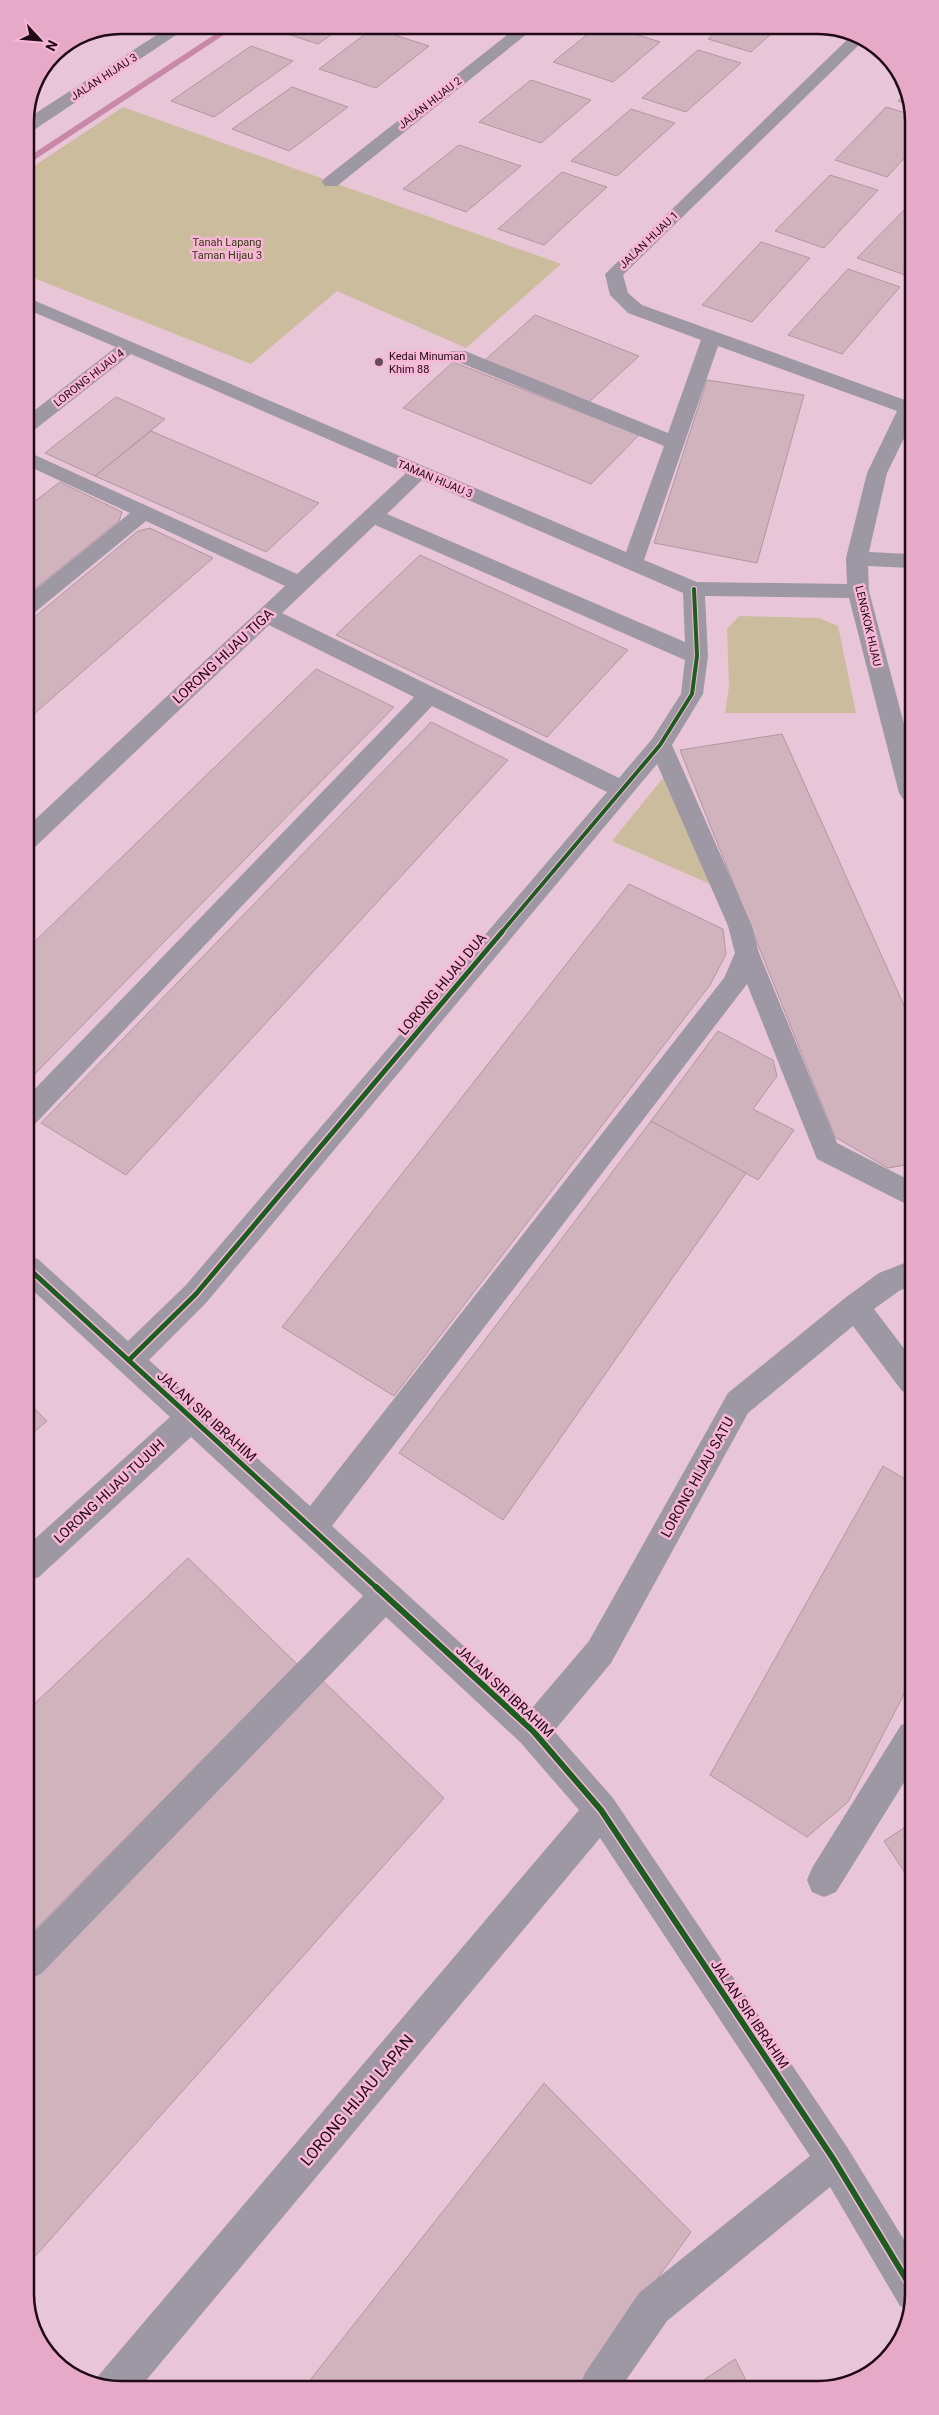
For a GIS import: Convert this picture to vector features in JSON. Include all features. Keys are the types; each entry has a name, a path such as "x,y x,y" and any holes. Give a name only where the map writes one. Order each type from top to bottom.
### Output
{"street":[{"name":"JALAN HIJAU 3","path":"34,122 169,34"},
{"name":"JALAN HIJAU 2","path":"331,182 519,34"},
{"name":"JALAN HIJAU 1","path":"854,42 614,274 619,295 635,309 905,406"},
{"name":"TAMAN HIJAU 3","path":"34,306 694,589 858,591"},
{"path":"634,562 712,336"},
{"name":"LORONG HIJAU 4","path":"34,421 128,347"},
{"path":"458,355 675,443"},
{"name":"LENGKOK HIJAU","path":"905,413 877,473 858,558 858,591 905,770"},
{"path":"34,461 300,584"},
{"name":"LORONG HIJAU TIGA","path":"34,834 419,472"},
{"path":"34,601 144,512"},
{"path":"373,516 697,656"},
{"path":"858,558 905,561"},
{"name":"LORONG HIJAU DUA","path":"129,1360 196,1294 660,745 692,694 697,656 694,589"},
{"path":"267,615 621,789"},
{"path":"34,1108 429,695"},
{"path":"660,745 740,926 747,953 827,1151 905,1191"},
{"path":"312,1527 730,990 735,983 747,953"},
{"name":"JALAN SIR IBRAHIM","path":"34,1273 533,1730 601,1810 834,2160 905,2277"},
{"name":"LORONG HIJAU SATU","path":"533,1730 600,1652 738,1403 855,1307 889,1282 905,1275"},
{"path":"855,1307 905,1373"},
{"name":"LORONG HIJAU TUJUH","path":"34,1560 191,1416"},
{"path":"34,1957 386,1595"},
{"path":"824,1880 905,1750"},
{"name":"LORONG HIJAU LAPAN","path":"120,2381 601,1810"},
{"path":"603,2381 653,2307 834,2160"}],"green space":[{"name":"Tanah Lapang Taman Hijau 3","path":"123,107 561,264 466,348 337,291 251,364 34,278 34,166"},
{"path":"739,616 819,618 838,626 856,713 725,713 729,686 727,629"},
{"path":"663,778 710,884 612,841"}],"building":[{"path":"287,34 332,34 318,44"},
{"path":"365,34 392,34 429,46 376,88 319,69"},
{"path":"588,34 635,34 660,42 613,82 553,62"},
{"path":"714,34 771,34 751,52 708,39"},
{"path":"251,46 293,61 214,117 171,101"},
{"path":"698,50 741,63 686,112 642,98"},
{"path":"531,80 591,100 541,143 479,122"},
{"path":"292,87 348,107 289,151 232,129"},
{"path":"886,107 905,113 905,157 887,177 835,160"},
{"path":"631,109 675,123 617,176 571,161"},
{"path":"459,145 521,166 466,212 403,189"},
{"path":"562,172 607,187 544,245 498,229"},
{"path":"830,175 878,190 824,248 775,231"},
{"path":"905,209 905,275 857,258"},
{"path":"761,242 810,258 752,322 702,305"},
{"path":"848,269 900,287 842,354 788,335"},
{"path":"535,315 639,356 589,402 485,360"},
{"path":"453,362 639,435 591,484 403,408"},
{"path":"707,380 804,395 757,563 654,543"},
{"path":"116,397 165,419 95,476 45,453"},
{"path":"151,431 319,503 266,552 95,476"},
{"path":"60,482 122,512 119,521 34,590 34,502"},
{"path":"150,528 213,558 34,714 34,617 138,531"},
{"path":"420,555 628,650 547,737 336,635"},
{"path":"316,669 394,707 34,1075 34,942"},
{"path":"431,722 508,760 126,1175 41,1123"},
{"path":"782,734 905,1008 905,1165 888,1168 835,1137 680,750"},
{"path":"629,884 723,929 726,954 710,985 394,1396 282,1327"},
{"path":"718,1031 773,1060 777,1076 753,1109 794,1130 758,1180 651,1121"},
{"path":"651,1121 746,1173 503,1520 399,1453"},
{"path":"34,1408 47,1421 34,1432"},
{"path":"883,1466 905,1479 905,1692 848,1802 807,1837 710,1775"},
{"path":"188,1558 297,1664 34,1931 34,1704"},
{"path":"320,1678 444,1798 34,2258 34,1976"},
{"path":"905,1827 905,1873 884,1841"},
{"path":"544,2083 691,2232 583,2381 309,2381"},
{"path":"735,2359 746,2381 702,2381"}],"waterway":[{"path":"34,157 221,34"}],"cycle path":[{"path":"129,1360 196,1294 660,745 692,694 697,656 694,589"},
{"path":"34,1274 533,1731 601,1810 834,2160 905,2277"}],"place":[{"name":"Kedai Minuman Khim 88","path":"379,362"}]}
